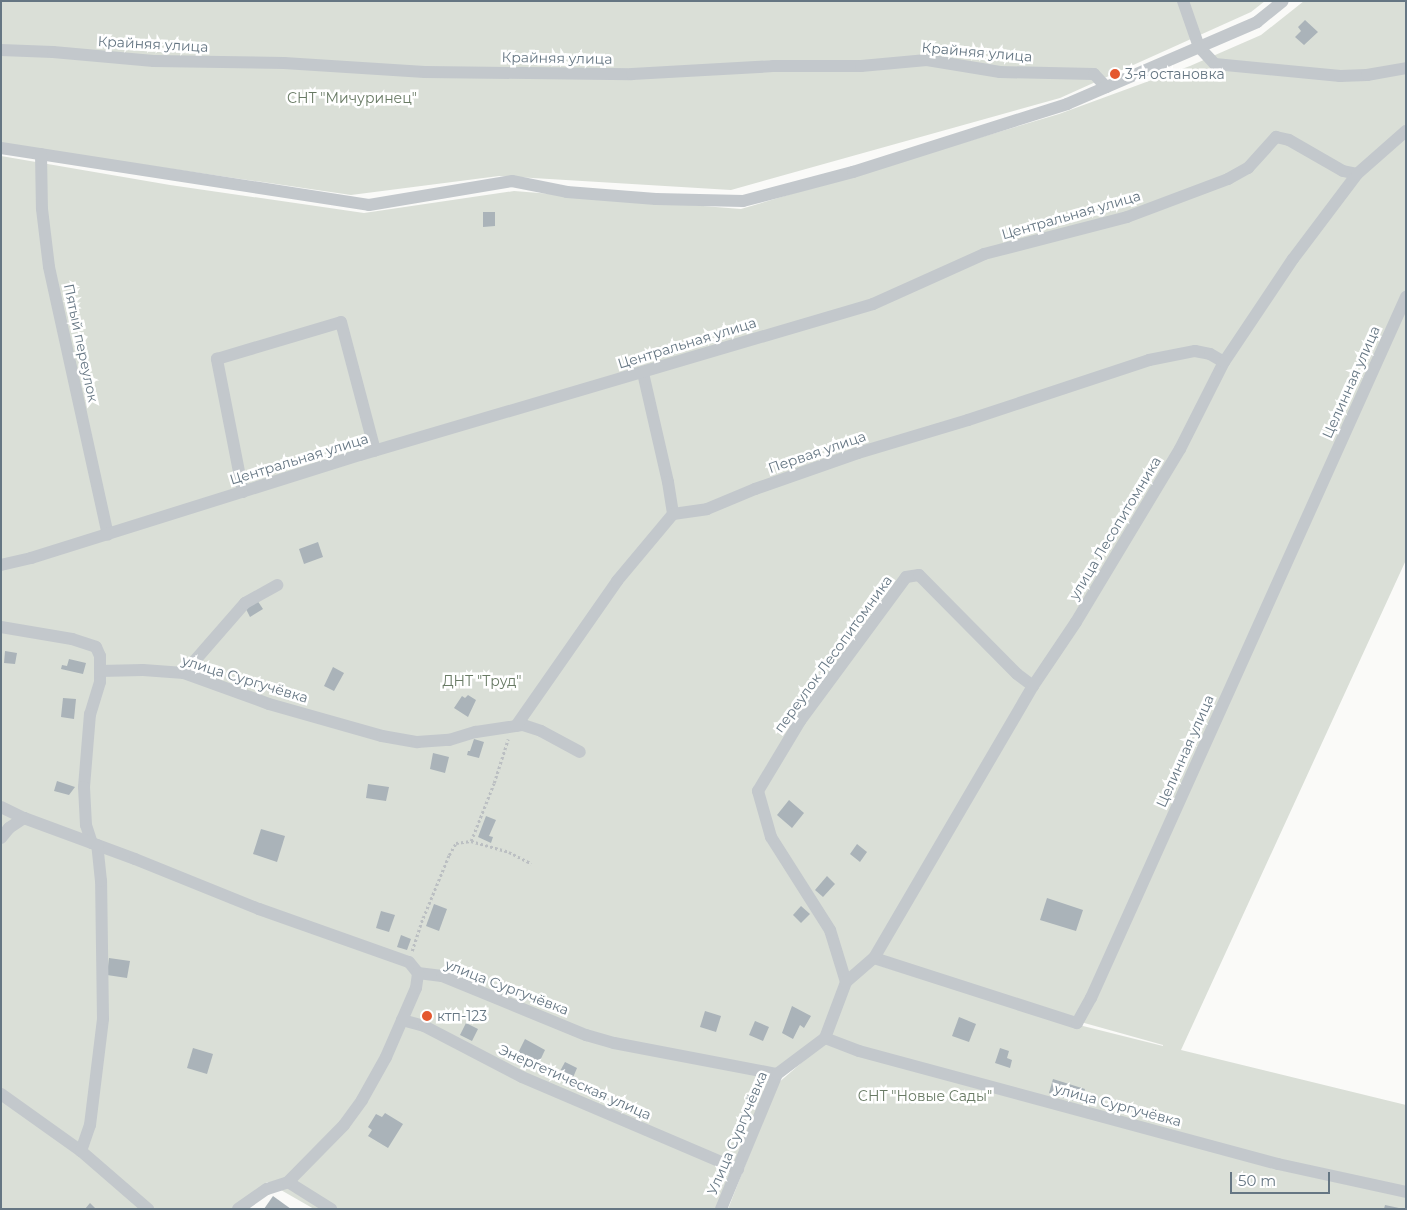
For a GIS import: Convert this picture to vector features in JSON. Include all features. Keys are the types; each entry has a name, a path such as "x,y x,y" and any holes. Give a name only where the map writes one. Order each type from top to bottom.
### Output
{"street":[{"path":"1183,1 1199,46 1215,64 1340,76 1368,75 1406,68"},
{"path":"1,148 369,205 512,181 567,192 656,199 743,201 853,172 1068,104 1257,22 1283,1"},
{"name":"Крайняя улица","path":"1,50 53,52 154,61 284,63 425,72 632,74 773,66 861,66 927,60 1000,72 1094,74 1106,87"},
{"name":"улица Лесопитомника","path":"874,958 1033,686 1076,622 1180,449 1224,362 1293,260 1357,174 1406,131"},
{"name":"Центральная улица","path":"1,565 108,535 375,451 643,373 768,333 873,304 984,254 1136,213 1241,172 1248,168 1276,137 1289,140 1342,171 1357,174"},
{"name":"Пятый переулок","path":"42,154 42,209 49,267 108,535"},
{"name":"Целинная улица","path":"874,958 1077,1023 1091,998 1406,297"},
{"path":"243,492 218,359 341,322 375,451"},
{"name":"Первая улица","path":"672,514 707,509 755,489 858,453 968,420 1149,360 1195,351 1210,354 1224,362"},
{"path":"513,726 617,581 672,514 668,482 643,373"},
{"name":"переулок Лесопитомника","path":"846,982 830,930 770,837 758,791 800,721 906,577 919,575 1017,674 1033,686"},
{"path":"184,673 245,604 277,584"},
{"path":"1,626 72,639 96,647 100,656 100,682 90,714 84,787 86,825 94,844 101,881 103,1019 90,1126 81,1151"},
{"name":"улица Сургучёвка","path":"100,671 144,670 184,673 269,704 382,736 417,742 449,740 523,725 541,731 580,752"},
{"path":"1,807 24,818 259,909 408,962 418,973 416,988 386,1057 362,1100 344,1125 288,1182 267,1189 238,1209"},
{"path":"1,838 10,828 24,818"},
{"path":"825,1038 846,982 874,958"},
{"name":"улица Сургучёвка","path":"418,973 442,976 586,1035 614,1043 777,1074"},
{"name":"Энергетическая улица","path":"402,1020 424,1026 522,1077 738,1168"},
{"name":"улица Сургучёвка","path":"825,1038 859,1051 1278,1164 1406,1192"},
{"name":"Улица Сургучёвка","path":"721,1209 777,1074 825,1038"},
{"path":"1,1094 81,1151 148,1209"},
{"path":"288,1182 332,1209"}],"path":[{"path":"471,841 494,783 513,726"},
{"path":"408,962 423,918 449,855 456,843 471,841 509,852 531,863"}],"green space":[{"name":"СНТ \"Мичуринец\"","path":"1,1 1265,1 1251,12 1060,98 731,190 499,176 351,195 1,144"},
{"name":"ДНТ \"Труд\"","path":"1304,1 1406,1 1406,560 1181,1050 1406,1105 1406,1209 728,1209 777,1084 807,1058 775,1083 720,1209 314,1209 267,1182 249,1209 1,1209 1,156 170,185 364,213 514,191 741,209 1059,114 1190,66 1261,35","holes":["877,965 1163,1045 1071,1023"]}],"building":[{"path":"1305,20 1318,32 1304,45 1295,37 1301,31 1298,27"},
{"path":"483,212 495,212 495,226 483,227"},
{"path":"318,542 323,557 304,564 299,549"},
{"path":"257,600 263,609 250,617 245,607"},
{"path":"5,651 17,653 15,664 4,663"},
{"path":"69,659 86,663 83,674 61,669 62,665 67,666"},
{"path":"333,667 344,673 334,691 324,686"},
{"path":"468,695 476,700 468,717 454,708 462,696 465,698"},
{"path":"63,698 76,699 74,719 61,717"},
{"path":"474,739 484,742 479,758 467,755"},
{"path":"433,753 449,757 445,773 430,769"},
{"path":"57,781 75,787 69,795 54,791"},
{"path":"368,784 389,787 386,801 366,798"},
{"path":"789,800 804,813 792,828 777,815"},
{"path":"486,816 496,820 489,836 493,837 491,843 478,837"},
{"path":"261,829 285,836 277,862 253,854"},
{"path":"857,844 867,852 860,862 850,854"},
{"path":"827,876 835,884 823,897 815,890"},
{"path":"1047,898 1083,910 1076,931 1040,920"},
{"path":"434,904 447,909 439,931 426,926"},
{"path":"801,906 810,914 801,923 793,915"},
{"path":"381,911 395,915 389,932 376,928"},
{"path":"401,935 411,939 407,950 397,947"},
{"path":"109,958 130,961 127,978 107,975"},
{"path":"792,1006 811,1016 804,1028 800,1025 793,1039 782,1033"},
{"path":"705,1011 721,1016 716,1032 700,1027"},
{"path":"959,1017 976,1024 969,1042 952,1036"},
{"path":"755,1021 769,1027 763,1041 749,1035"},
{"path":"466,1023 478,1029 472,1041 460,1035"},
{"path":"525,1039 545,1050 537,1067 516,1057"},
{"path":"193,1048 213,1054 207,1074 187,1068"},
{"path":"1000,1048 1009,1051 1007,1058 1012,1060 1010,1068 995,1063"},
{"path":"565,1062 577,1068 572,1080 559,1073"},
{"path":"1053,1079 1085,1089 1081,1103 1049,1093"},
{"path":"385,1113 403,1124 388,1148 368,1136 372,1130 368,1127 376,1114 382,1117"},
{"path":"273,1196 291,1209 264,1209"},
{"path":"90,1203 96,1209 85,1209"},
{"path":"1385,1205 1399,1208 1399,1209 1384,1209"}],"place":[{"name":"3-я остановка","path":"1115,74"},
{"name":"ктп-123","path":"427,1016"}],"park label":[{"name":"СНТ \"Новые Сады\"","path":"925,1096"}]}
